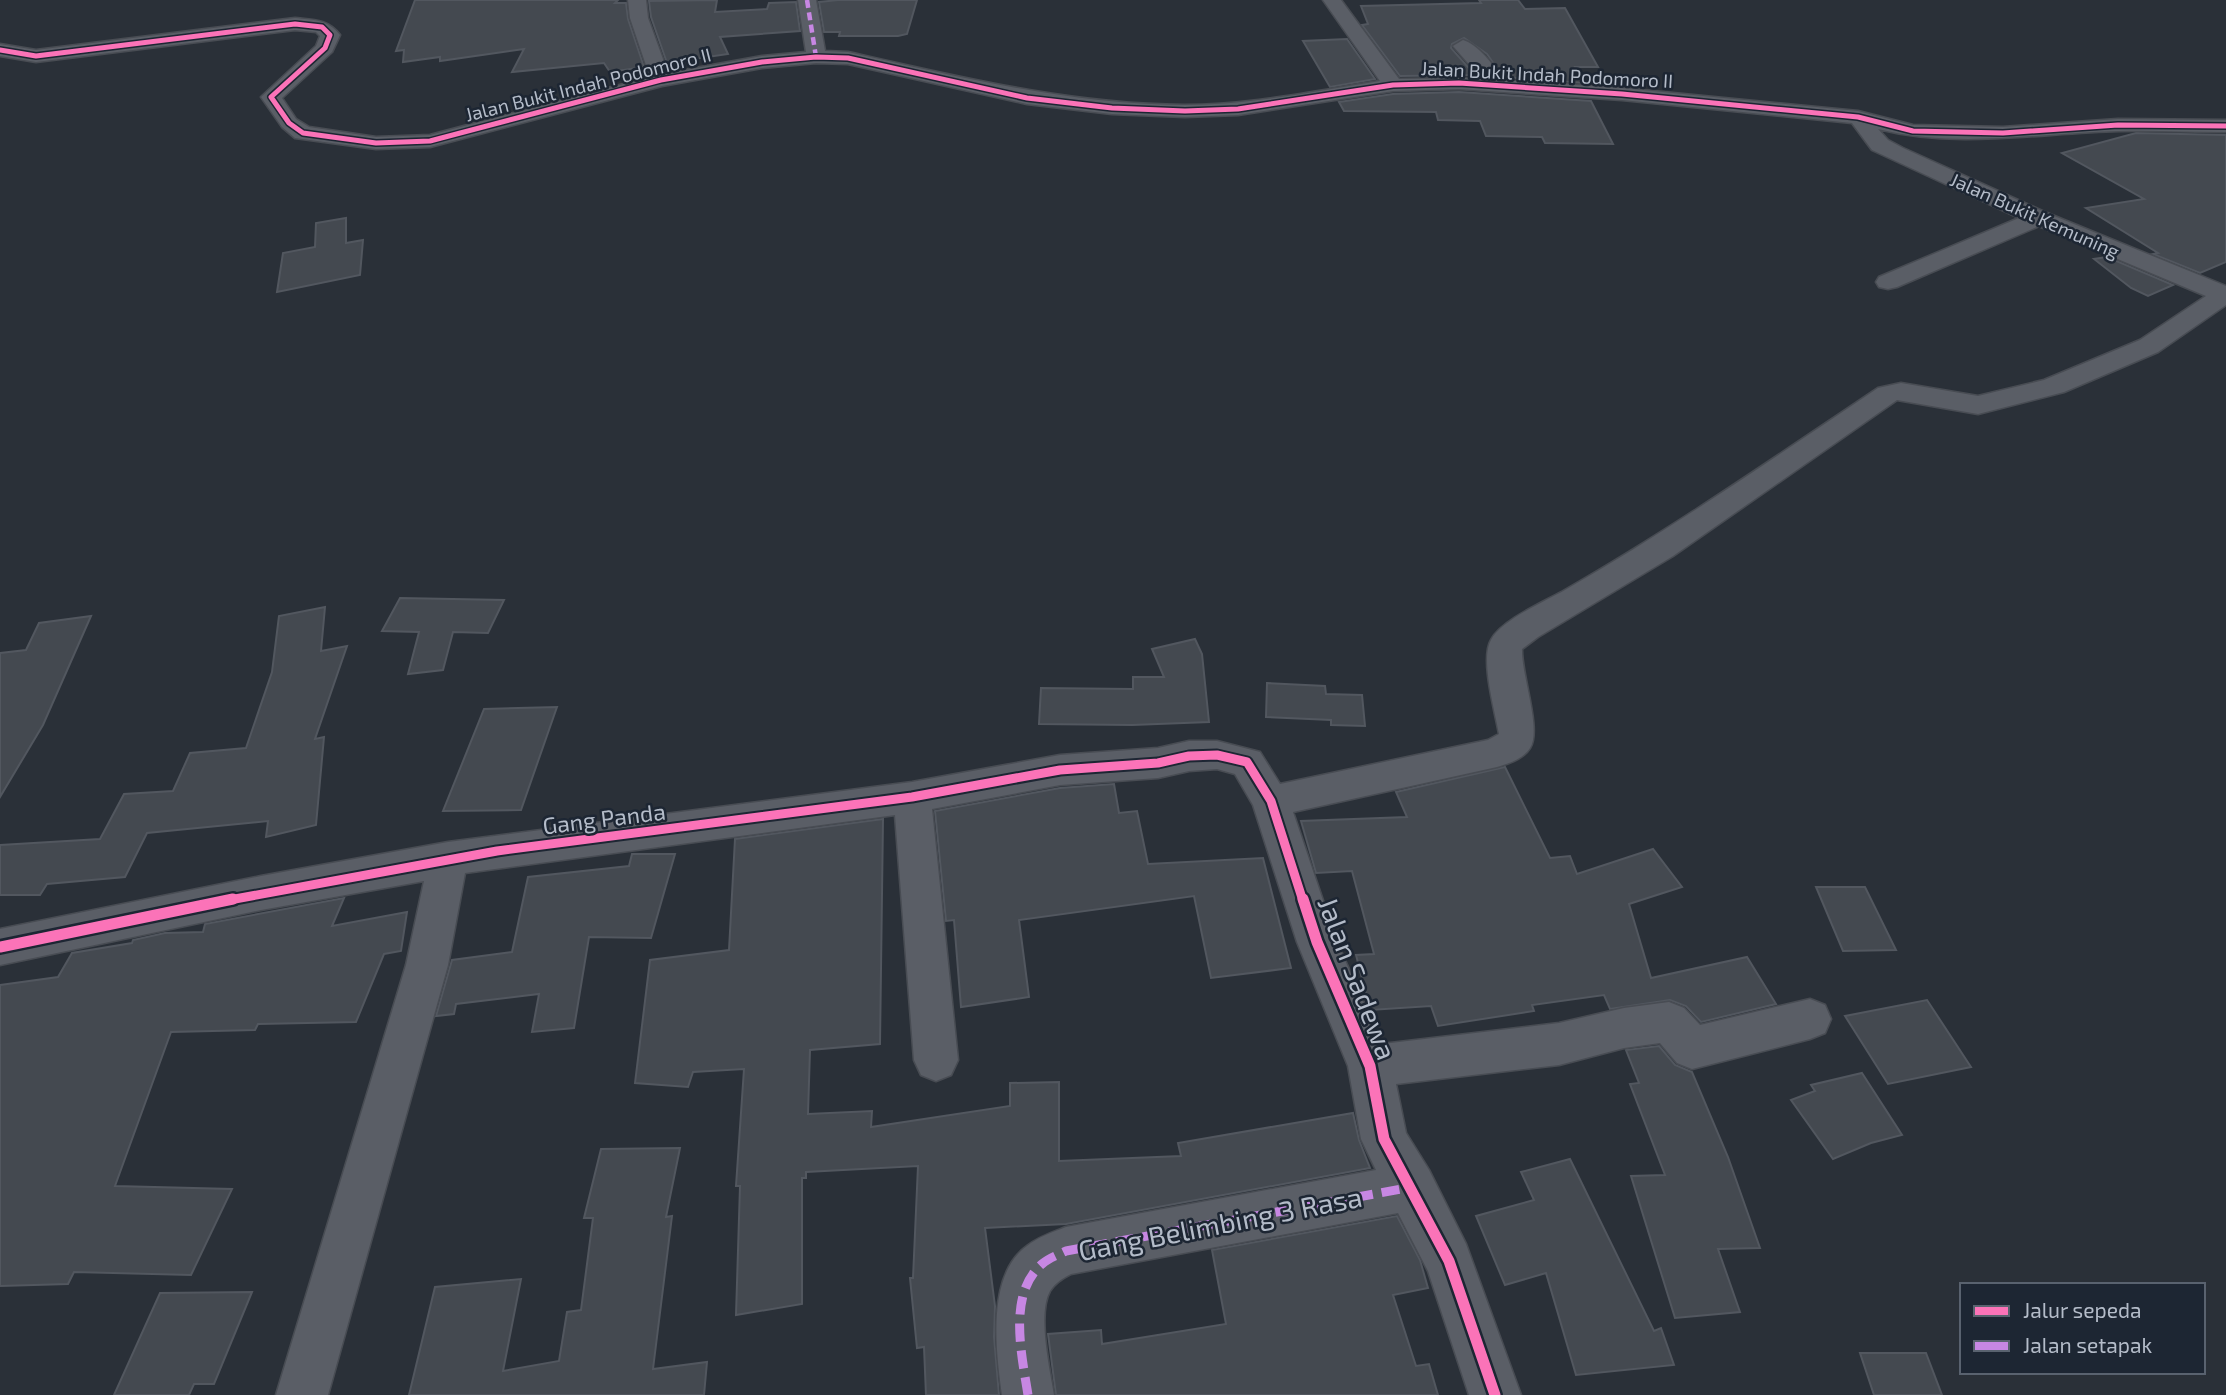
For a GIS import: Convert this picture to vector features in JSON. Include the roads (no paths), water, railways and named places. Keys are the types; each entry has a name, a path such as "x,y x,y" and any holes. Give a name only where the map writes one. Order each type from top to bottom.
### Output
{"street":[{"path":"637,0 639,18 661,80"},
{"path":"807,0 816,57"},
{"path":"1332,0 1393,85"},
{"name":"Jalan Bukit Indah Podomoro II","path":"0,50 36,55 78,52 302,17 331,35 326,48 271,97 289,123 303,133 376,143 430,141 661,80 762,62 816,57 848,58 1027,97 1112,108 1185,111 1238,109 1393,85 1460,83 1622,94 1858,117 1913,131 2003,133 2118,125 2226,126"},
{"path":"1463,46 1489,74 1494,86"},
{"name":"Jalan Bukit Kemuning","path":"1858,117 1880,145 2039,218 2225,294"},
{"path":"1888,282 2039,218"},
{"path":"1271,801 1496,753 1507,748 1516,741 1517,734 1504,665 1505,644 1526,628 1662,548 1888,394 1901,391 1978,405 2054,386 2149,346 2225,294"},
{"name":"Jalan Sadewa","path":"1217,755 1247,762 1271,801 1317,942 1370,1066 1384,1139 1412,1187 1449,1261 1495,1395"},
{"name":"Gang Panda","path":"0,947 261,893 448,859 912,797 1060,770 1217,755"},
{"path":"912,797 936,1060"},
{"path":"302,1395 427,965 448,859"},
{"path":"1370,1066 1559,1044 1624,1028 1669,1022 1692,1048 1810,1019"},
{"name":"Gang Belimbing 3 Rasa","path":"1028,1395 1021,1335 1024,1291 1041,1265 1066,1251 1412,1187"}]}
